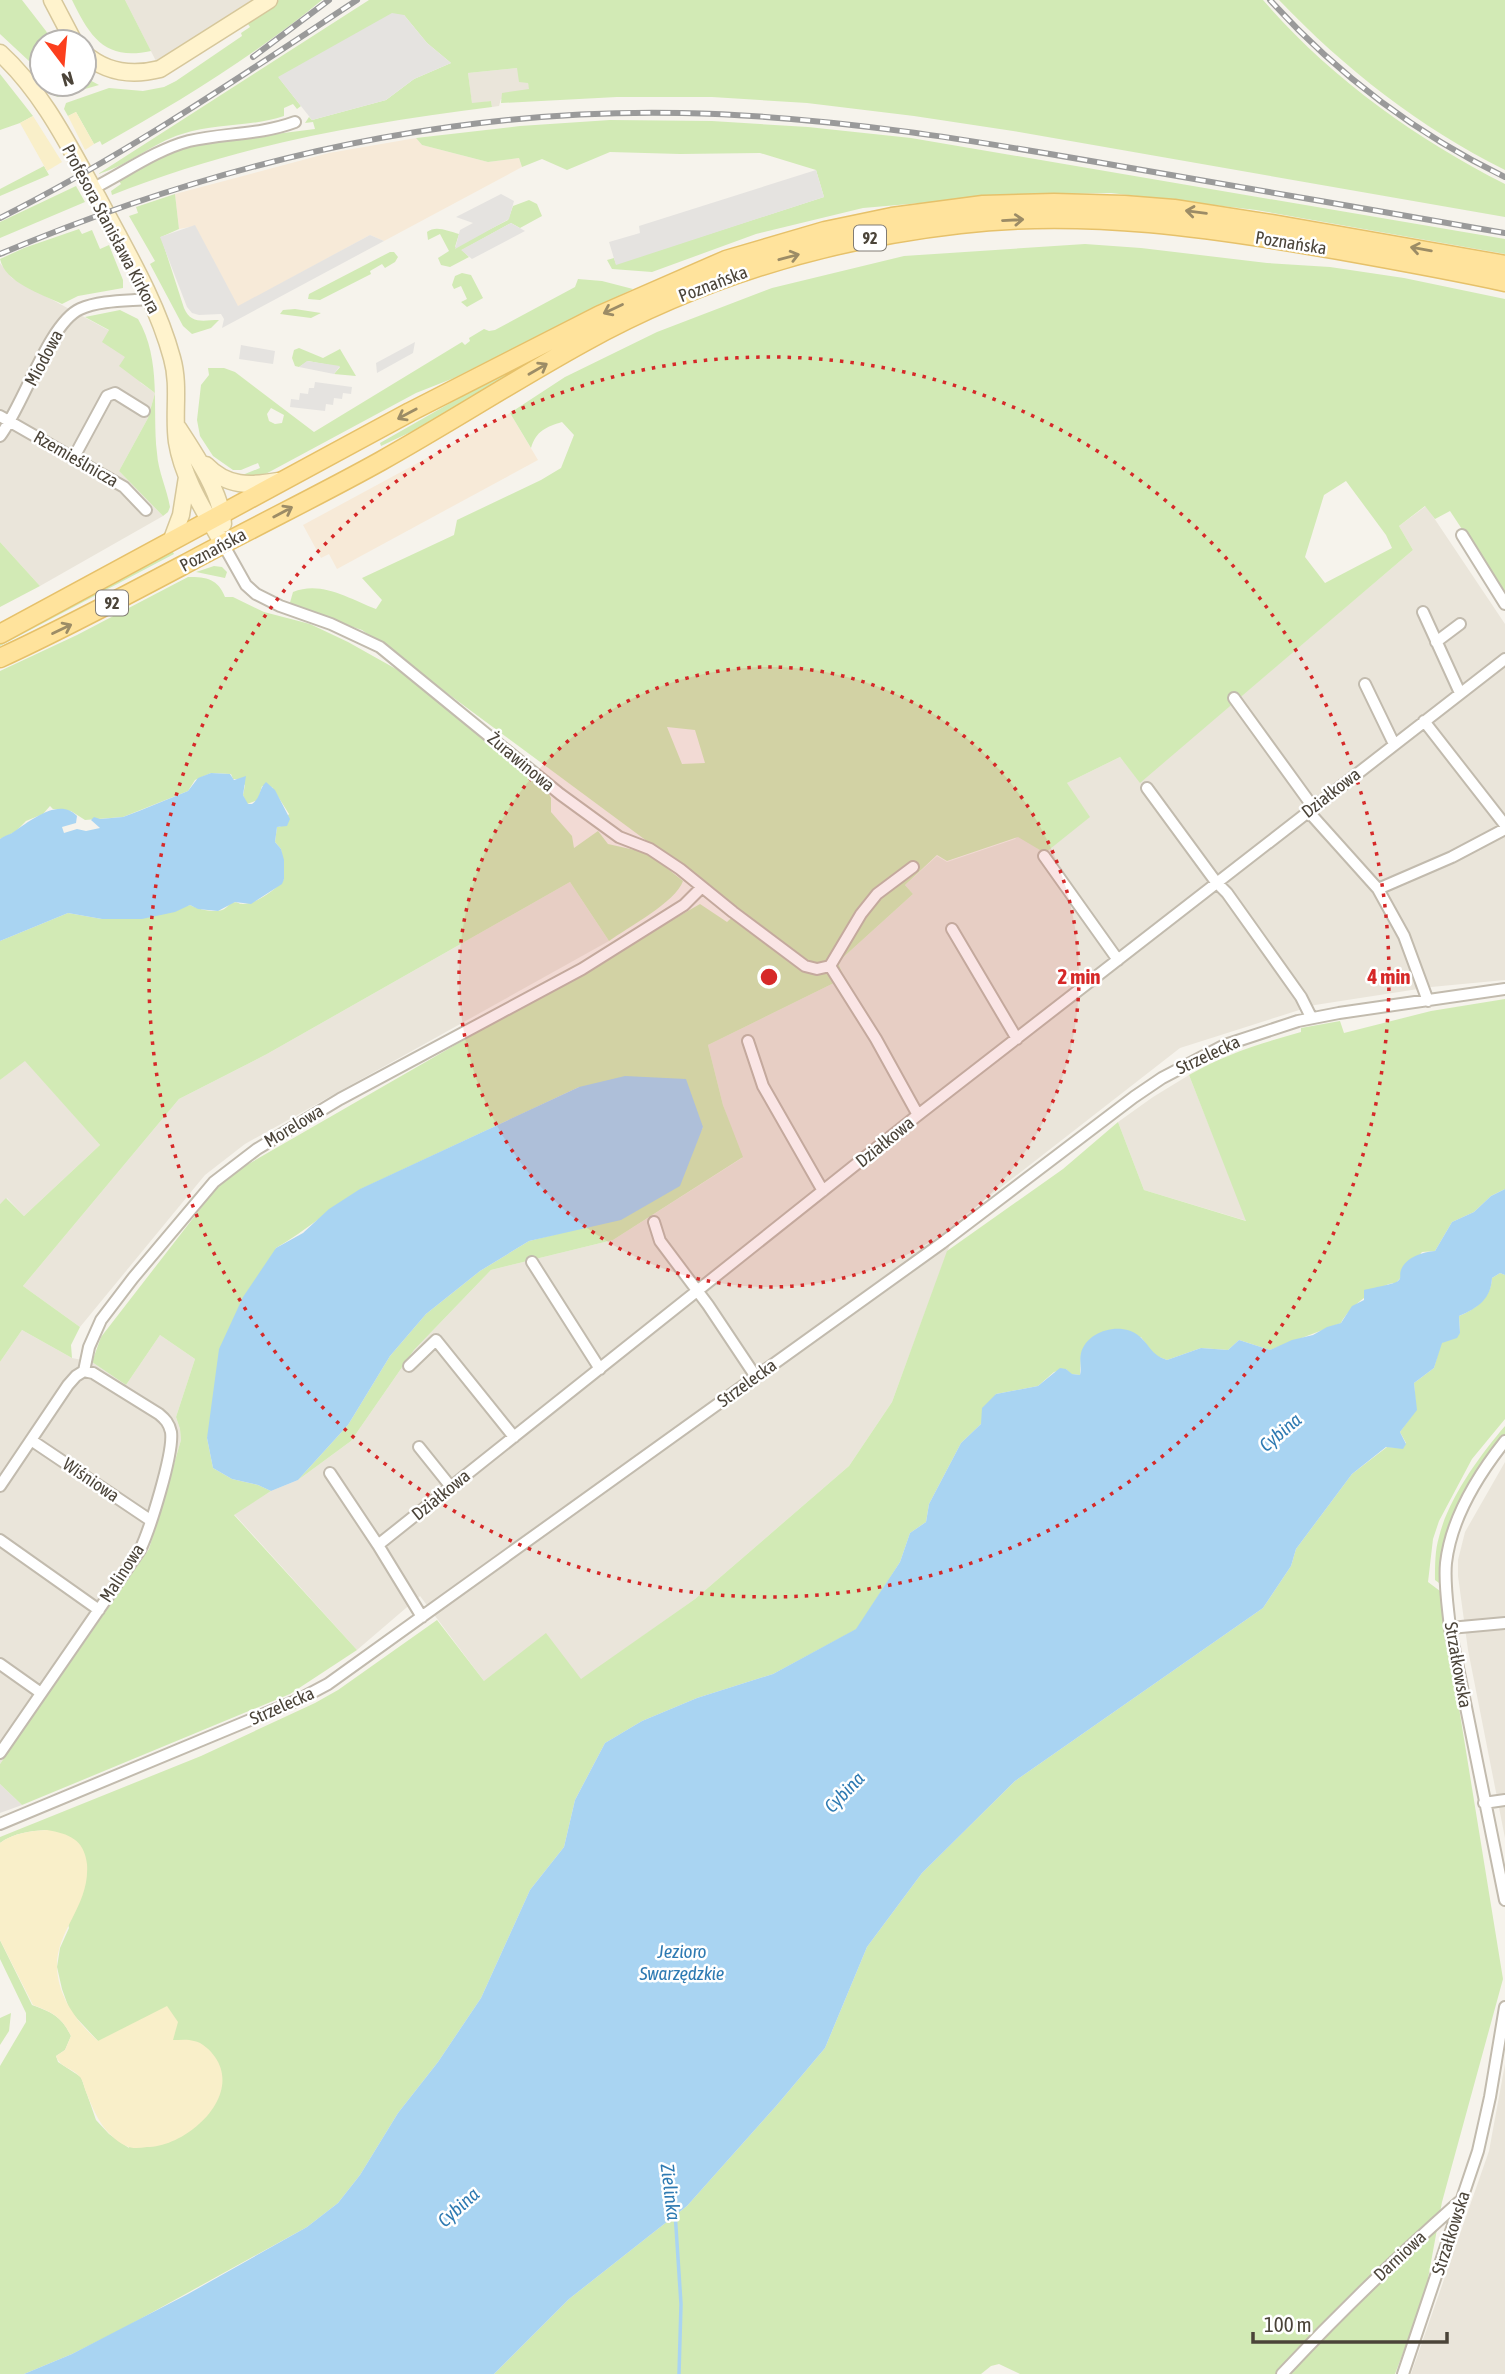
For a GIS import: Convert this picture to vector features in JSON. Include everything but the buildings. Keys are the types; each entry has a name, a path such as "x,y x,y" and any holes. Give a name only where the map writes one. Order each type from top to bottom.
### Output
{"main road":[{"name":"Poznańska","path":"0,634 484,373 682,277 757,249 825,231 937,210 1014,204 1124,205 1271,223 1505,265"},
{"name":"Poznańska","path":"0,658 104,608 380,461 585,342 650,309 751,268 863,240 962,223 1028,219 1150,223 1282,241 1505,282"}],"street":[{"path":"52,0 67,28"},
{"path":"98,63 124,72 159,69 269,0"},
{"name":"Profesora Stanisława Kirkora","path":"0,53 33,89 122,243 149,299 168,344 175,370 179,453 187,477 216,516"},
{"path":"92,189 165,149 211,137 260,133 295,122"},
{"name":"Miodowa","path":"0,436 11,421 57,331 68,316 92,306 149,299"},
{"path":"74,457 107,396 115,393 144,411"},
{"name":"Rzemieślnicza","path":"0,416 124,487 146,510"},
{"name":"Profesora Stanisława Kirkora","path":"176,424 194,454 223,544"},
{"path":"194,454 219,478 235,484 253,485 281,481"},
{"path":"172,539 181,515 187,477"},
{"path":"1462,535 1505,604"},
{"name":"Żurawinowa","path":"223,544 246,584 256,594 380,647 559,794 619,837 650,849 805,966 817,969 830,966"},
{"path":"1423,612 1460,693"},
{"path":"1436,642 1460,624"},
{"name":"Działkowa","path":"378,1545 918,1115 1505,659"},
{"path":"1365,684 1394,744"},
{"path":"1234,698 1310,809 1378,889 1404,936 1428,1001"},
{"path":"1378,889 1435,865 1505,827 1424,721"},
{"path":"1147,788 1294,986 1311,1017"},
{"path":"1044,856 1118,960"},
{"path":"913,867 877,894 861,914 830,966 876,1039 918,1115"},
{"name":"Morelowa","path":"0,1486 68,1385 84,1371 89,1347 101,1320 132,1278 214,1182 257,1149 380,1076 582,970 684,905 702,887"},
{"path":"952,929 1017,1039"},
{"name":"Strzelecka","path":"0,1824 306,1697 334,1680 942,1243 1152,1084 1225,1045 1311,1017 1505,989"},
{"path":"748,1041 763,1086 823,1191"},
{"path":"654,1222 660,1241 708,1305 756,1377"},
{"path":"532,1262 600,1369"},
{"path":"409,1366 436,1340 514,1437"},
{"name":"Malinowa","path":"0,1753 140,1550 171,1445 167,1422 159,1414 93,1373 84,1371"},
{"name":"Wiśniowa","path":"31,1440 150,1520"},
{"name":"Strzałkowska","path":"1505,1441 1472,1491 1454,1530 1448,1547 1446,1585 1450,1628 1505,1900"},
{"path":"419,1447 451,1487"},
{"path":"330,1473 422,1617"},
{"path":"0,1540 99,1610"},
{"path":"1450,1628 1505,1623"},
{"path":"0,1664 41,1693"},
{"path":"1484,1803 1505,1800"},
{"name":"Strzałkowska","path":"1403,2374 1478,2151 1505,2007"},
{"name":"Darniowa","path":"1282,2374 1379,2275 1461,2200"}],"shaded area":[{"path":"125,0 262,0 158,65"},
{"path":"392,13 404,15 427,43 451,63 414,79 386,100 312,120 278,77"},
{"path":"517,68 530,90 501,99 499,106 492,107 491,101 472,104 468,73"},
{"path":"416,138 422,145 488,162 519,158 522,167 384,241 370,235 238,307 195,226 179,229 175,194 329,153"},
{"path":"816,170 824,197 616,265 609,242 640,233 639,226"},
{"path":"501,194 514,201 509,219 455,249 460,230 473,223 456,217"},
{"path":"511,223 525,231 472,259 461,250"},
{"path":"195,225 238,306 370,235 384,241 222,328 224,319 221,314 199,315 192,313 187,307 160,237"},
{"path":"0,263 12,278 110,331 141,383 155,393 148,418 119,471 163,516 40,586 0,542"},
{"path":"415,342 413,353 377,373 376,363"},
{"path":"241,345 275,351 273,364 239,359"},
{"path":"307,361 340,366 334,374 299,367"},
{"path":"315,382 352,387 351,394 343,393 342,399 334,398 333,405 326,404 325,411 290,407 291,399 299,400 300,393 308,394 309,388 314,388"},
{"path":"510,413 538,460 337,569 329,554 321,558 303,525"},
{"path":"1426,506 1505,624 1505,980 1431,987 1315,1005 1180,1048 959,1220 892,1402 849,1466 695,1599 581,1680 484,1681 420,1596 357,1650 234,1514 271,1491 298,1480 351,1441 414,1350 491,1270 613,1240 742,1158 723,1105 708,1045 844,978 838,962 913,894 905,885 937,856 947,862 1015,839 1067,783 1120,757 1140,782 1413,550 1399,526"},
{"path":"570,882 609,941 245,1144 205,1175 80,1327 23,1286 179,1099 267,1054"},
{"path":"25,1060 100,1145 24,1216 7,1198 0,1204 0,1080"},
{"path":"1189,1075 1247,1221 1144,1190 1118,1122"},
{"path":"22,1330 72,1358 92,1362 126,1385 160,1335 195,1359 176,1417 181,1440 149,1549 0,1764 0,1362"},
{"path":"1505,1462 1505,1838 1468,1650 1458,1560 1465,1532"},
{"path":"0,1784 22,1805 0,1813"},
{"path":"1505,2064 1505,2374 1411,2374 1489,2151"}],"green space":[{"path":"0,0 22,0 44,28 28,28 28,60 0,34"},
{"path":"72,0 125,0 151,51 135,53 111,49 98,40 98,28 87,28"},
{"path":"279,0 322,0 215,77 102,145 100,141 94,144 76,112 68,116 64,109 66,103 80,98 98,98 98,92 109,88 143,91 164,87 242,36 241,33 250,27 246,21"},
{"path":"369,0 1263,0 1317,55 1375,104 1438,146 1505,184 1505,217 1019,132 807,103 712,97 617,97 501,103 502,93 529,89 528,83 519,82 517,68 468,73 472,103 491,101 492,107 394,121 299,139 205,163 112,195 111,191 121,184 119,181 168,154 191,145 315,129 313,122 305,123 309,117 312,120 386,100 414,79 451,63 427,43 404,15 279,78 301,106 297,109 293,104 284,108 284,116 182,134 120,166 98,174"},
{"path":"1279,0 1505,0 1505,170 1443,135 1384,95 1330,50"},
{"path":"0,74 33,116 0,130"},
{"path":"610,120 712,121 808,127 911,138 1505,239 1505,254 1256,210 1111,193 1013,195 863,208 756,234 652,272 612,269 607,260 614,258 616,264 824,197 816,170 760,153 610,152 567,170 542,159 522,167 519,158 488,162 422,145 416,138 520,126"},
{"path":"44,166 49,175 0,196 0,189"},
{"path":"76,186 85,202 0,238 0,222"},
{"path":"175,194 179,229 161,237 184,308 194,319 219,320 211,328 192,334 183,326 150,264 155,261 129,216 138,213 136,207"},
{"path":"529,200 537,204 542,216 520,228 511,223 462,250 469,257 450,267 441,265 438,258 449,251 440,234 428,240 427,232 438,229 459,234 455,247 508,220 513,206"},
{"path":"79,229 82,234 92,230 100,249 109,245 123,280 123,288 78,296 62,304 25,287 3,267 0,259"},
{"path":"1085,244 1141,248 1267,263 1330,267 1404,278 1505,299 1505,594 1450,511 1435,519 1425,506 1399,526 1413,550 1140,783 1120,757 1067,783 1090,817 1045,853 1018,837 947,861 937,855 905,885 913,894 838,962 844,978 708,1045 723,1105 743,1157 613,1240 491,1270 414,1350 351,1441 298,1480 348,1425 390,1356 426,1314 480,1271 529,1241 569,1231 696,1141 703,1127 579,1087 361,1189 276,1248 207,1438 213,1468 232,1479 271,1491 234,1515 357,1650 290,1694 22,1805 0,1784 0,1764 149,1549 181,1440 176,1417 195,1359 160,1335 126,1385 92,1362 101,1337 218,1186 245,1166 700,904 727,922 740,910 362,630 289,606 293,592 325,589 376,609 382,600 362,578 454,535 457,520 561,468 574,435 562,422 542,430 531,448 510,413 565,377 657,332 772,288 904,256","holes":["1346,481 1386,535 1392,548 1325,583 1305,557 1324,495","667,727 695,730 705,763 682,764"]},
{"path":"394,252 398,257 385,268 382,264 370,271 371,274 320,300 308,299 309,294"},
{"path":"462,273 471,275 483,298 467,307 461,302 467,299 461,286 454,289 452,285 455,276"},
{"path":"578,279 602,281 633,289 454,378 416,393 260,477 235,478 260,468 258,463 241,470 233,470 213,456 200,436 197,420 201,385 209,375 208,368 224,368 235,372 314,432 462,342 465,345 470,341 469,338 484,329 495,330 575,287","holes":["271,408 284,415 282,423 275,424 269,421 267,414"]},
{"path":"120,310 138,319 146,335 155,393 119,366 125,357 102,342 109,330 85,317"},
{"path":"283,310 321,313 311,318 280,314"},
{"path":"573,338 434,421 381,446 380,443 480,386"},
{"path":"299,348 323,358 340,349 356,376 334,374 340,367 308,361 299,367 295,366 292,358 294,350"},
{"path":"155,393 158,460 170,507 163,516 119,471 148,418"},
{"path":"0,542 40,586 0,607"},
{"path":"171,548 174,554 0,646 0,643"},
{"path":"214,566 222,567 227,572 225,578 196,572"},
{"path":"188,577 211,580 219,586 225,597 233,597 264,612 310,624 421,683 546,788 551,798 551,812 572,836 574,848 598,831 608,844 648,853 683,881 679,889 661,906 609,941 570,882 267,1054 179,1099 23,1286 80,1327 71,1345 72,1358 22,1330 0,1362 0,1204 6,1198 24,1216 100,1145 25,1061 0,1080 0,941 68,913 102,919 145,918 190,905 218,911 235,902 243,904 260,899 284,879 281,849 275,842 277,827 280,827 289,814 272,787 262,786 258,800 247,804 243,795 245,785 233,779 231,774 211,773 195,780 188,791 123,817 85,820 71,811 53,809 50,806 43,814 26,821 15,832 0,839 0,671 77,635"},
{"path":"1505,999 1505,1189 1491,1196 1474,1212 1452,1222 1435,1251 1422,1252 1396,1283 1381,1287 1365,1297 1350,1310 1341,1323 1270,1350 1239,1340 1228,1350 1201,1348 1167,1360 1154,1355 1141,1337 1081,1353 1080,1375 1071,1374 1066,1369 1054,1372 1038,1386 996,1394 981,1424 961,1443 929,1504 926,1522 910,1533 900,1562 857,1629 773,1674 697,1698 642,1721 605,1743 575,1800 564,1847 530,1890 481,1998 438,2062 398,2113 360,2175 338,2203 307,2227 122,2329 24,2374 0,2374 0,2066 26,2022 26,2013 0,1959 0,1940 32,2005 56,2016 71,2036 65,2050 56,2056 58,2062 81,2077 96,2120 109,2134 129,2148 98,2041 70,2011 62,1989 57,1967 60,1948 69,1928 47,1830 22,1833 0,1843 0,1837 201,1756 315,1703 338,1690 437,1620 484,1681 546,1633 581,1679 695,1599 849,1466 892,1402 947,1251 1063,1169 1118,1122 1144,1190 1246,1221 1189,1075 1230,1055 1301,1032 1301,1028 1340,1021 1344,1033 1431,1011"},
{"path":"1500,1273 1505,1275 1505,1419 1472,1459 1439,1521 1433,1539 1428,1582 1440,1591 1503,1979 1442,2202 1425,2295 1395,2374 1020,2374 999,2364 991,2366 981,2374 494,2374 569,2299 687,2206 777,2105 825,2048 867,1947 922,1873 1015,1781 1263,1608 1291,1566 1296,1549 1352,1474 1387,1447 1403,1448 1406,1443 1400,1432 1416,1410 1414,1383 1434,1368 1441,1343 1460,1333 1459,1316 1482,1302 1489,1291 1492,1278"},
{"path":"1505,1426 1505,1434 1472,1484 1451,1524 1442,1552 1439,1583 1435,1580 1435,1563 1443,1523 1457,1493 1485,1450"},
{"path":"11,2013 9,2031 0,2045 0,2018"}],"sand":[{"path":"76,112 94,144 85,150 68,116"},
{"path":"33,116 62,162 47,171 20,123"},
{"path":"47,1830 62,1833 79,1843 87,1864 83,1893 62,1941 57,1967 61,1989 76,2017 98,2041 167,2006 178,2022 173,2040 192,2040 203,2045 215,2057 222,2072 222,2088 216,2103 206,2117 178,2139 162,2145 133,2148 111,2136 93,2108 81,2078 60,2063 56,2056 65,2050 71,2036 68,2030 56,2016 33,2005 0,1940 0,1843 22,1833"}],"water":[{"path":"211,773 230,774 234,780 246,776 243,795 248,804 255,802 266,782 275,790 290,819 287,826 277,827 275,842 281,849 284,860 282,884 251,904 235,902 218,911 198,909 190,905 175,912 142,919 102,919 68,913 0,941 0,839 37,816 54,809 70,811 77,816 76,823 62,827 64,833 77,829 86,831 100,828 91,820 94,817 123,817 139,811 188,791 198,778"},
{"path":"625,1076 686,1079 703,1127 680,1186 621,1220 529,1241 480,1271 426,1314 390,1356 348,1425 298,1480 271,1491 232,1479 213,1468 207,1438 219,1349 243,1297 276,1248 303,1233 329,1209 360,1189 579,1087"},
{"name":"Jezioro Swarzędzkie","path":"1505,1189 1505,1275 1500,1273 1492,1278 1489,1292 1482,1302 1459,1316 1460,1333 1457,1338 1442,1343 1434,1368 1414,1383 1417,1410 1400,1432 1406,1444 1403,1449 1386,1447 1352,1474 1296,1549 1291,1566 1263,1608 1015,1781 922,1873 867,1947 825,2048 777,2105 687,2206 569,2299 494,2374 24,2374 72,2354 188,2294 307,2227 338,2203 360,2175 398,2113 438,2062 481,1998 530,1890 564,1847 575,1800 605,1743 642,1721 697,1698 773,1674 856,1629 900,1562 910,1533 926,1522 929,1504 961,1443 981,1424 982,1408 996,1394 1038,1386 1060,1368 1080,1375 1080,1356 1085,1345 1106,1330 1132,1331 1157,1355 1167,1360 1201,1348 1228,1350 1239,1340 1270,1350 1292,1340 1313,1335 1341,1323 1352,1306 1364,1300 1364,1290 1398,1281 1403,1265 1420,1254 1435,1251 1452,1222 1474,1212 1491,1196"}],"waterway":[{"name":"Zielinka","path":"675,2212 681,2304 679,2374"}],"railway":[{"path":"253,57 329,0"},
{"path":"0,218 137,142 357,0"},
{"path":"1270,0 1322,52 1379,100 1440,141 1505,177"},
{"path":"0,254 164,193 248,168 419,131 506,120 594,114 738,115 904,131 1070,157 1505,233"}],"water label":[{"name":"Cybina","path":"1280,1432"},
{"name":"Cybina","path":"844,1792"},
{"name":"Cybina","path":"458,2207"}]}
